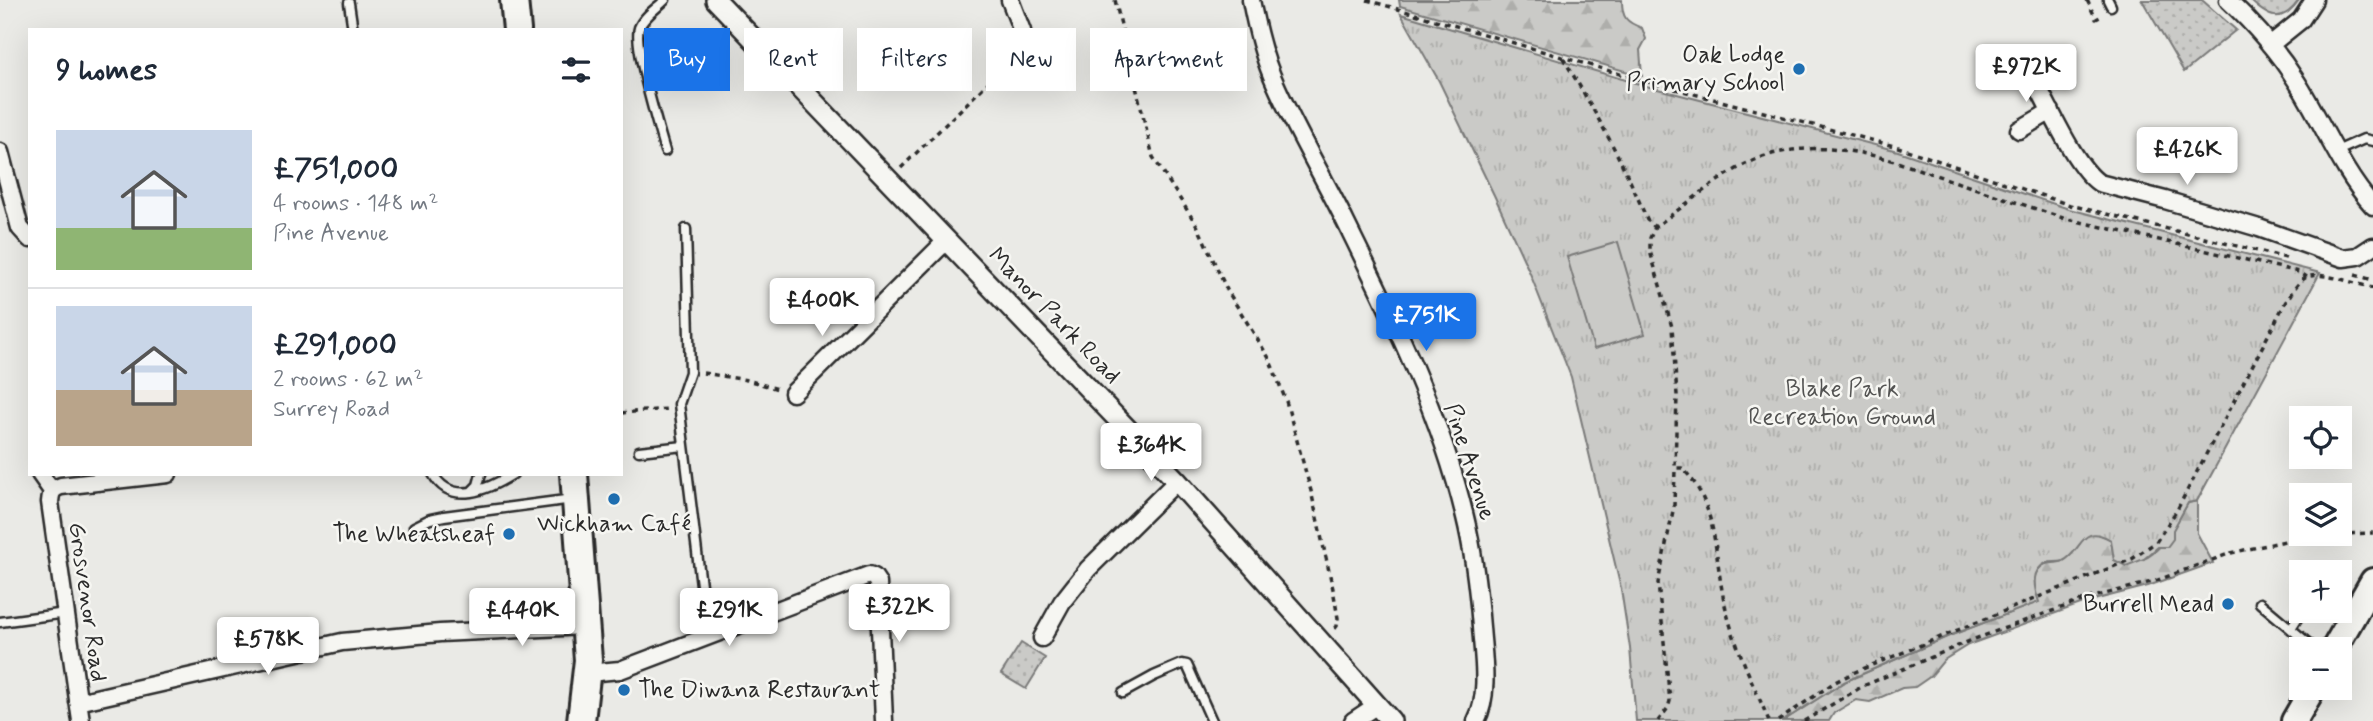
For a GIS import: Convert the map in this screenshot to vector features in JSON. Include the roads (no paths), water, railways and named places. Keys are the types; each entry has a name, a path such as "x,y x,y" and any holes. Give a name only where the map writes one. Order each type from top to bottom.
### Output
{"highway":[{"path":"514,0 517,28"},
{"path":"575,486 588,673 582,721"}],"main road":[{"path":"2339,637 2351,611 2373,581"},
{"path":"2294,721 2306,700"}],"street":[{"name":"Manor Park Road","path":"716,0 1177,481 1391,721"},
{"path":"1010,0 1021,28"},
{"name":"Pine Avenue","path":"1251,0 1260,40 1273,78 1395,327 1434,420 1453,474 1468,531 1479,604 1484,677 1480,712 1476,721"},
{"path":"2228,0 2270,45 2298,83 2355,182 2373,206"},
{"path":"2270,45 2301,20 2314,0"},
{"path":"2039,89 2087,172 2106,186 2165,200 2259,228 2343,258 2358,256 2373,246"},
{"path":"2019,130 2051,111"},
{"path":"0,152 20,228 28,237"},
{"path":"793,393 947,240"},
{"path":"41,476 52,491"},
{"name":"Grosvenor Road","path":"150,476 61,486 52,491 50,502 78,702 342,642 457,632 586,626"},
{"path":"1042,638 1062,602 1088,569 1177,481"},
{"path":"588,673 620,670 863,576 874,577 878,583 884,721"},
{"path":"78,702 81,721"},
{"path":"1353,721 1377,705"}],"lane":[{"path":"665,0 641,23 638,35 646,82 665,151"},
{"path":"349,3 353,28"},
{"path":"2337,151 2364,139 2373,141"},
{"path":"686,229 690,372 679,404 705,618 710,636"},
{"path":"639,451 684,446"},
{"path":"434,476 448,491 455,494 470,493 508,476"},
{"path":"470,493 478,485 480,476"},
{"path":"414,527 430,519 575,486"},
{"path":"2260,603 2301,637"},
{"path":"0,622 66,613"},
{"path":"2291,628 2294,623"},
{"path":"1123,693 1154,676 1182,664 1186,665 1212,721"}],"place":[{"name":"Oak Lodge Primary School","path":"1799,69"},
{"name":"Wickham Café","path":"614,499"},
{"name":"The Wheatsheaf","path":"509,534"},
{"name":"Burrell Mead","path":"2228,604"},
{"name":"The Diwana Restaurant","path":"624,690"}],"park label":[{"name":"Blake Park Recreation Ground","path":"1842,403"}]}
